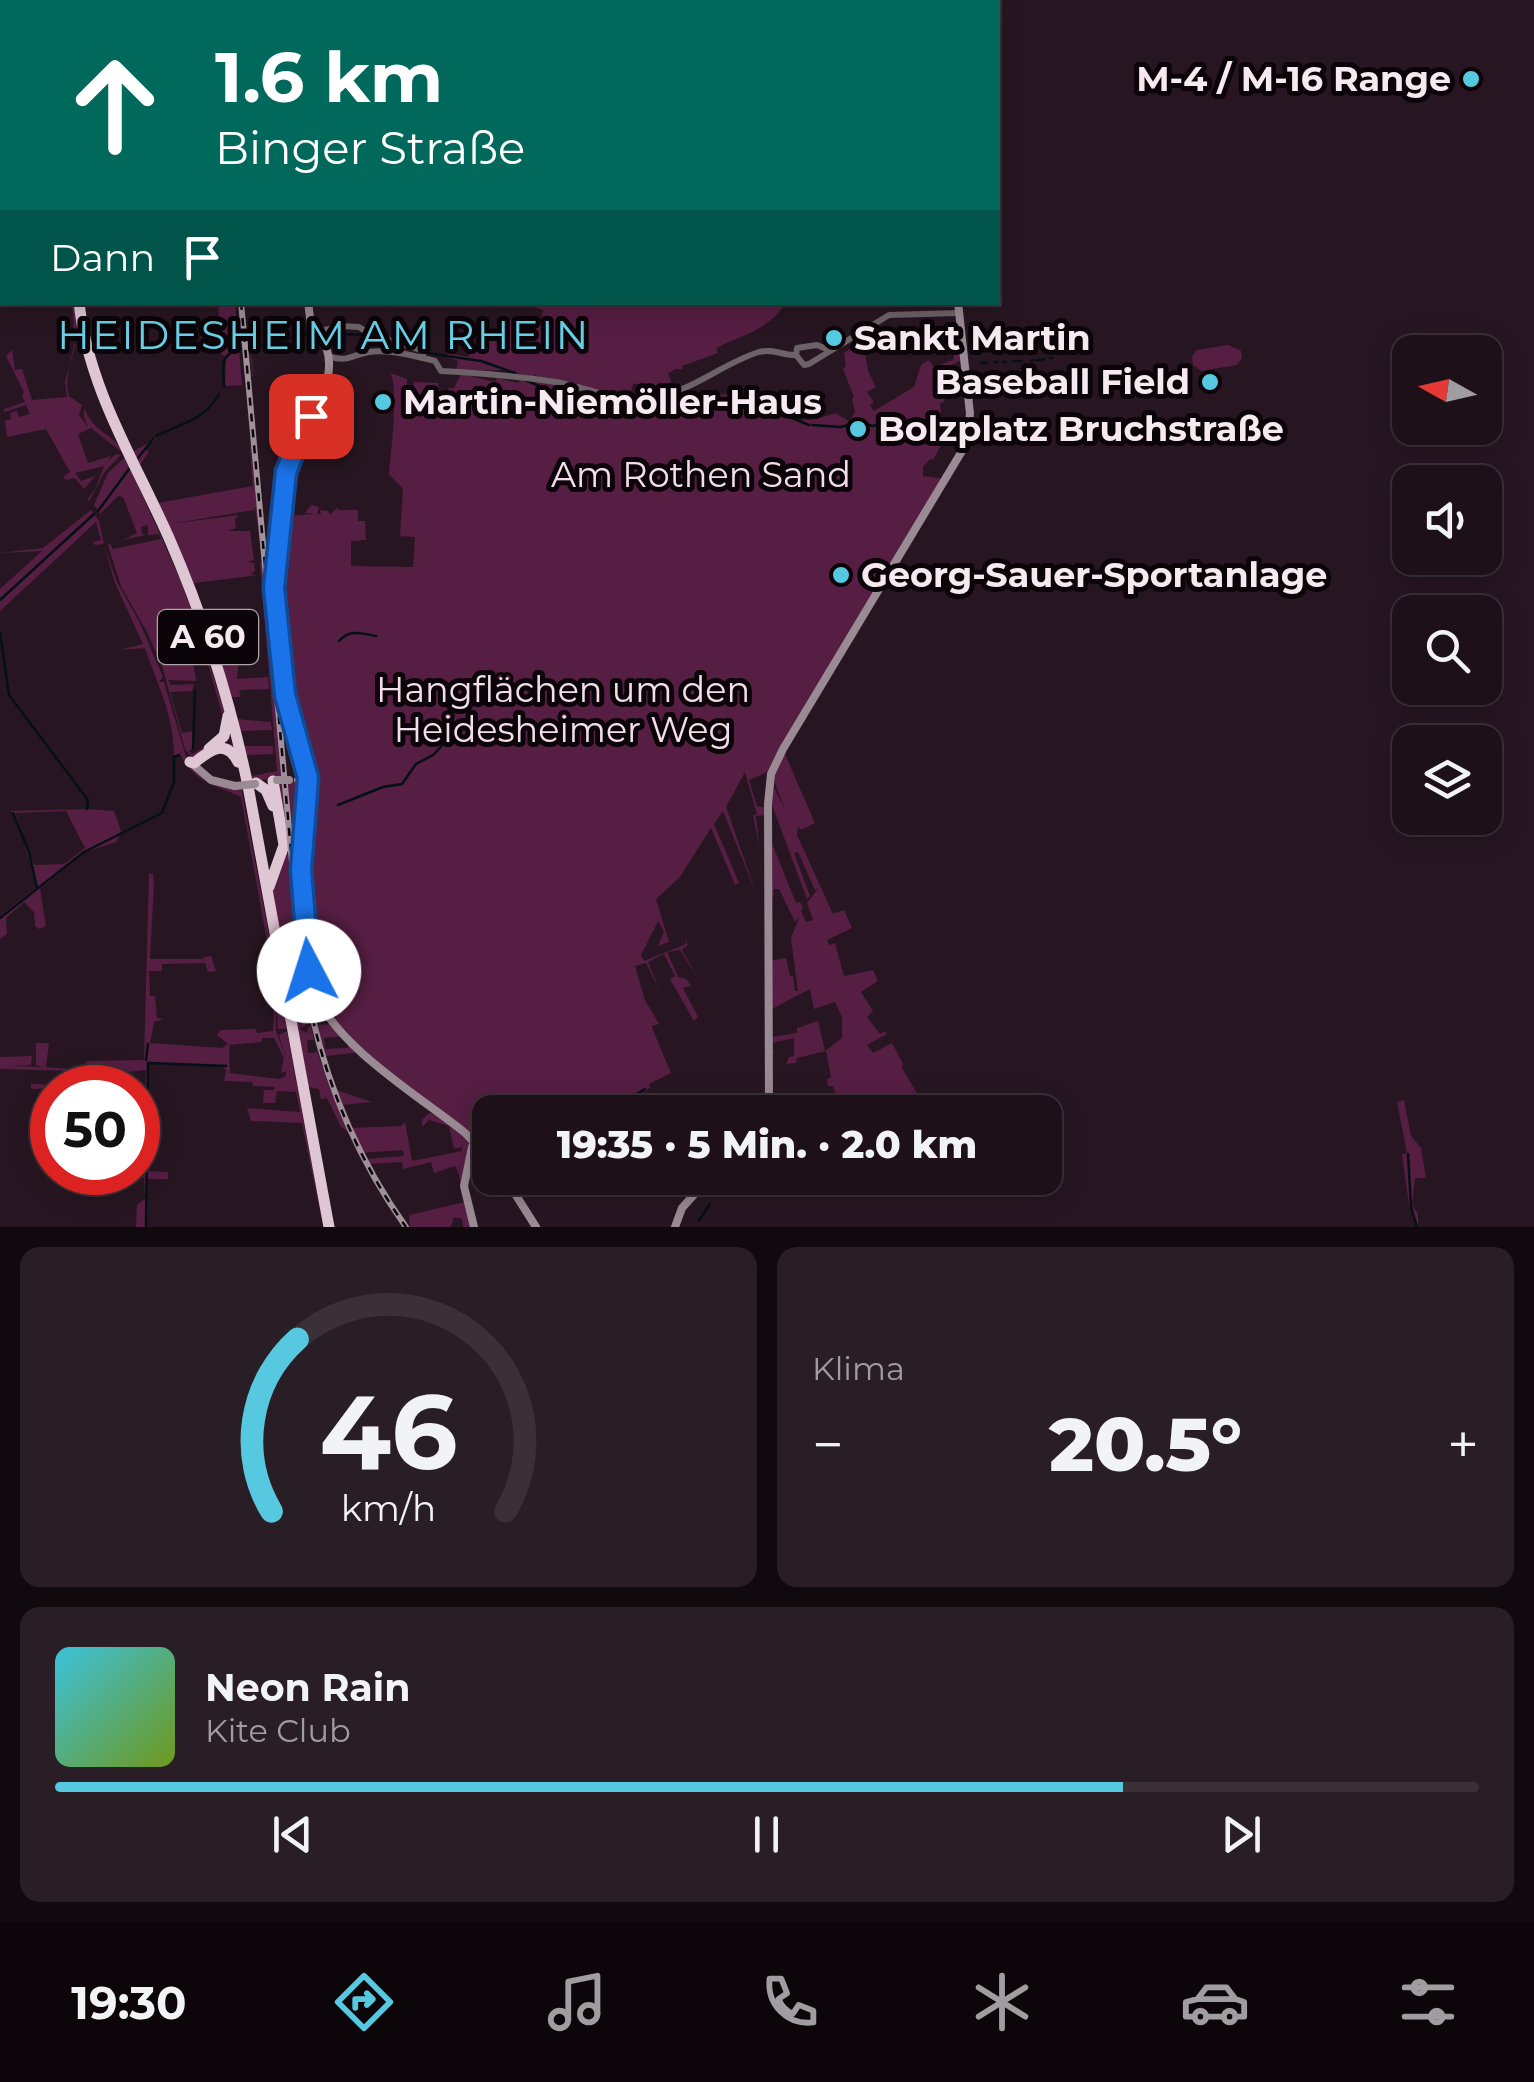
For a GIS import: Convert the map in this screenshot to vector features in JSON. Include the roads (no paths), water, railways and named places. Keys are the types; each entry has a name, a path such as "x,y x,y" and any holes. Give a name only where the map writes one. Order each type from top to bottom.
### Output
{"highway":[{"path":"79,311 91,336"},
{"path":"78,342 79,311"},
{"name":"A 60","path":"79,311 92,368 186,586 228,716 328,1227"},
{"name":"A 60","path":"121,441 182,568 232,716 328,1227"},
{"path":"196,765 222,738 228,728 228,716"},
{"path":"196,765 210,750 222,747 233,753 240,766"},
{"path":"268,795 275,781"},
{"path":"269,900 269,880 284,845 275,781"},
{"path":"256,784 268,795 279,828 279,852 265,853 256,829"}],"main road":[{"path":"196,765 218,783 236,786 296,779 306,766 282,678 274,588 289,463 306,422 326,389 330,357 317,333 309,305"},
{"path":"768,1095 771,774 780,752 965,446 970,425 959,305"},
{"path":"296,779 309,795 301,878 309,971 316,996 331,1020 390,1077 462,1131 472,1147"},
{"path":"472,1158 464,1191 474,1227"},
{"path":"515,1195 536,1227"},
{"path":"675,1227 690,1195"}],"street":[{"path":"795,353 804,365 889,315 960,313"},
{"path":"317,333 359,326 365,332 423,354 439,370 502,373 560,383 599,395 634,398 681,390 757,353 795,353 818,345 829,350"},
{"path":"330,357 347,360 365,353 423,354"}],"waterway":[{"path":"325,333 363,335"},
{"path":"252,347 308,334"},
{"path":"224,386 226,357 243,348"},
{"path":"426,353 481,361 515,373"},
{"path":"1013,361 1022,361"},
{"path":"981,363 987,363"},
{"path":"525,380 572,397 623,405 656,406 694,398"},
{"path":"156,436 199,416 219,394"},
{"path":"697,398 746,399 809,425"},
{"path":"860,423 873,426 892,420"},
{"path":"812,425 841,427 854,423"},
{"path":"138,458 153,439"},
{"path":"98,511 129,469"},
{"path":"0,600 94,514"},
{"path":"0,633 9,695 88,800 87,809"},
{"path":"339,641 351,633 376,636"},
{"path":"193,749 195,691"},
{"path":"338,805 383,787 402,784 416,764 462,730"},
{"path":"0,918 84,852 162,813 174,782 174,757 179,755"},
{"path":"13,813 29,852 37,888"},
{"path":"146,1060 148,1044"},
{"path":"146,1227 148,1063"},
{"path":"149,1063 226,1066"},
{"path":"635,1095 645,1089"},
{"path":"1408,1154 1411,1207 1417,1227"},
{"path":"699,1220 710,1204"}],"railway":[{"path":"241,305 304,978 322,1053 348,1125 406,1227"}],"place":[{"name":"M-4 / M-16 Range","path":"1471,79"},
{"name":"Sankt Martin","path":"834,338"},
{"name":"Baseball Field","path":"1210,382"},
{"name":"Martin-Niemöller-Haus","path":"383,402"},
{"name":"Bolzplatz Bruchstraße","path":"858,429"},
{"name":"Georg-Sauer-Sportanlage","path":"841,575"}],"district":[{"name":"HEIDESHEIM AM RHEIN","path":"324,335"}],"park label":[{"name":"Am Rothen Sand","path":"701,475"},
{"name":"Hangflächen um den Heidesheimer Weg","path":"563,710"}]}
